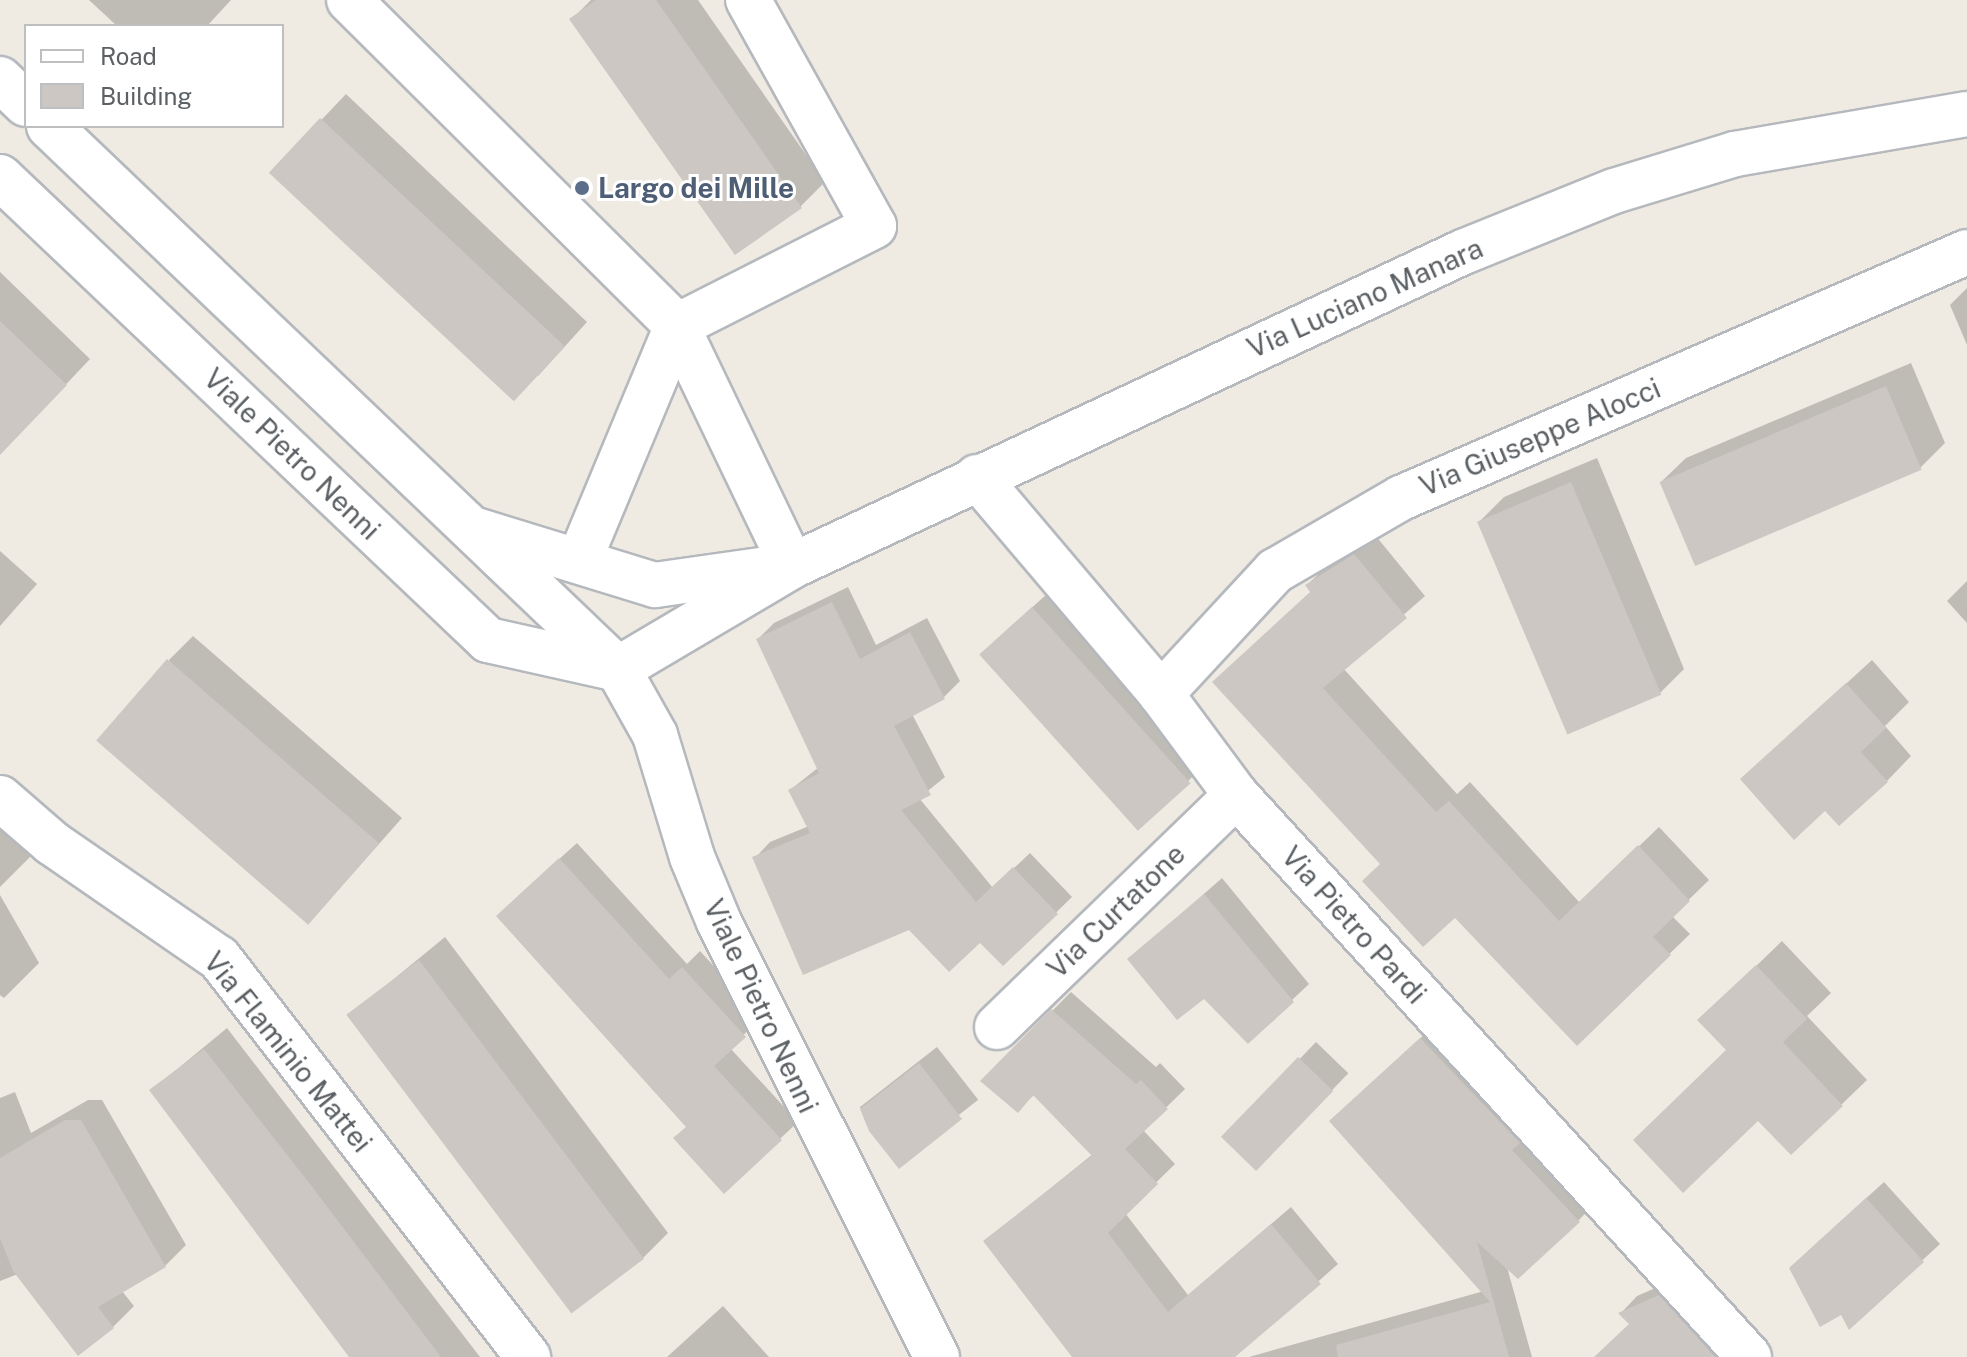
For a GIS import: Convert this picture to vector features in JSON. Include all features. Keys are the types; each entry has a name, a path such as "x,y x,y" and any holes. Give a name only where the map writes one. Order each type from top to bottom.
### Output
{"street":[{"path":"349,0 677,326 792,566"},
{"path":"579,561 677,326 874,226 748,0"},
{"path":"0,79 24,102"},
{"name":"Via Luciano Manara","path":"792,566 1463,252 1614,191 1735,154 1967,114"},
{"name":"Viale Pietro Nenni","path":"51,128 618,669 655,735 692,857 719,922 836,1162 937,1349"},
{"name":"Viale Pietro Nenni","path":"0,177 488,640 618,669"},
{"name":"Via Giuseppe Alocci","path":"1161,694 1275,571 1401,498 1967,252"},
{"name":"Via Pietro Pardi","path":"977,477 1161,694 1236,795 1749,1357"},
{"path":"468,527 655,585 792,566"},
{"path":"618,669 792,566"},
{"name":"Via Curtatone","path":"997,1027 1236,795"},
{"name":"Via Flaminio Mattei","path":"0,798 52,843 219,958 528,1357"}],"building":[{"path":"596,0 656,0 802,208 735,255 569,19"},
{"path":"320,118 565,346 514,401 269,173"},
{"path":"0,321 67,385 0,455"},
{"path":"1886,386 1922,470 1695,566 1660,482"},
{"path":"1571,482 1661,695 1567,734 1477,522"},
{"path":"1354,554 1407,618 1323,688 1436,812 1449,801 1559,921 1638,845 1690,901 1653,937 1671,955 1577,1046 1455,918 1423,947 1362,881 1380,864 1212,682 1310,592 1305,585"},
{"path":"832,602 860,659 910,632 945,699 894,726 931,795 901,810 976,902 1013,867 1058,914 1003,966 980,943 949,972 909,930 803,975 752,857 810,833 788,790 819,773 756,639"},
{"path":"1032,607 1191,783 1138,831 979,655"},
{"path":"167,659 379,843 308,925 96,741"},
{"path":"1846,683 1886,728 1861,752 1888,782 1839,826 1825,811 1794,840 1740,779"},
{"path":"559,858 669,979 682,967 746,1037 714,1066 782,1140 724,1194 673,1138 686,1127 496,916"},
{"path":"1204,894 1294,1002 1248,1044 1204,999 1177,1020 1127,959"},
{"path":"419,960 644,1259 571,1313 346,1015"},
{"path":"1756,965 1807,1019 1783,1042 1843,1106 1791,1155 1758,1121 1683,1193 1633,1140 1726,1050 1697,1020"},
{"path":"1051,1009 1136,1084 1141,1080 1168,1109 1125,1149 1158,1184 1108,1233 1168,1312 1271,1224 1321,1284 1235,1357 1072,1357 983,1241 1092,1156 1033,1095 1018,1113 980,1081"},
{"path":"1420,1038 1520,1143 1512,1150 1580,1222 1518,1279 1477,1242 1509,1357 1338,1357 1336,1345 1490,1302 1329,1121"},
{"path":"204,1049 441,1357 349,1357 149,1090"},
{"path":"1298,1057 1333,1091 1256,1171 1221,1137"},
{"path":"919,1063 962,1119 899,1169 869,1131 860,1109"},
{"path":"65,1120 81,1120 166,1267 98,1307 114,1328 78,1356 13,1271 0,1238 0,1158"},
{"path":"1866,1198 1924,1262 1849,1330 1841,1315 1820,1327 1789,1268"},
{"path":"1659,1295 1715,1357 1594,1357 1629,1324 1618,1313"}],"place":[{"name":"Largo dei Mille","path":"582,188"}]}
